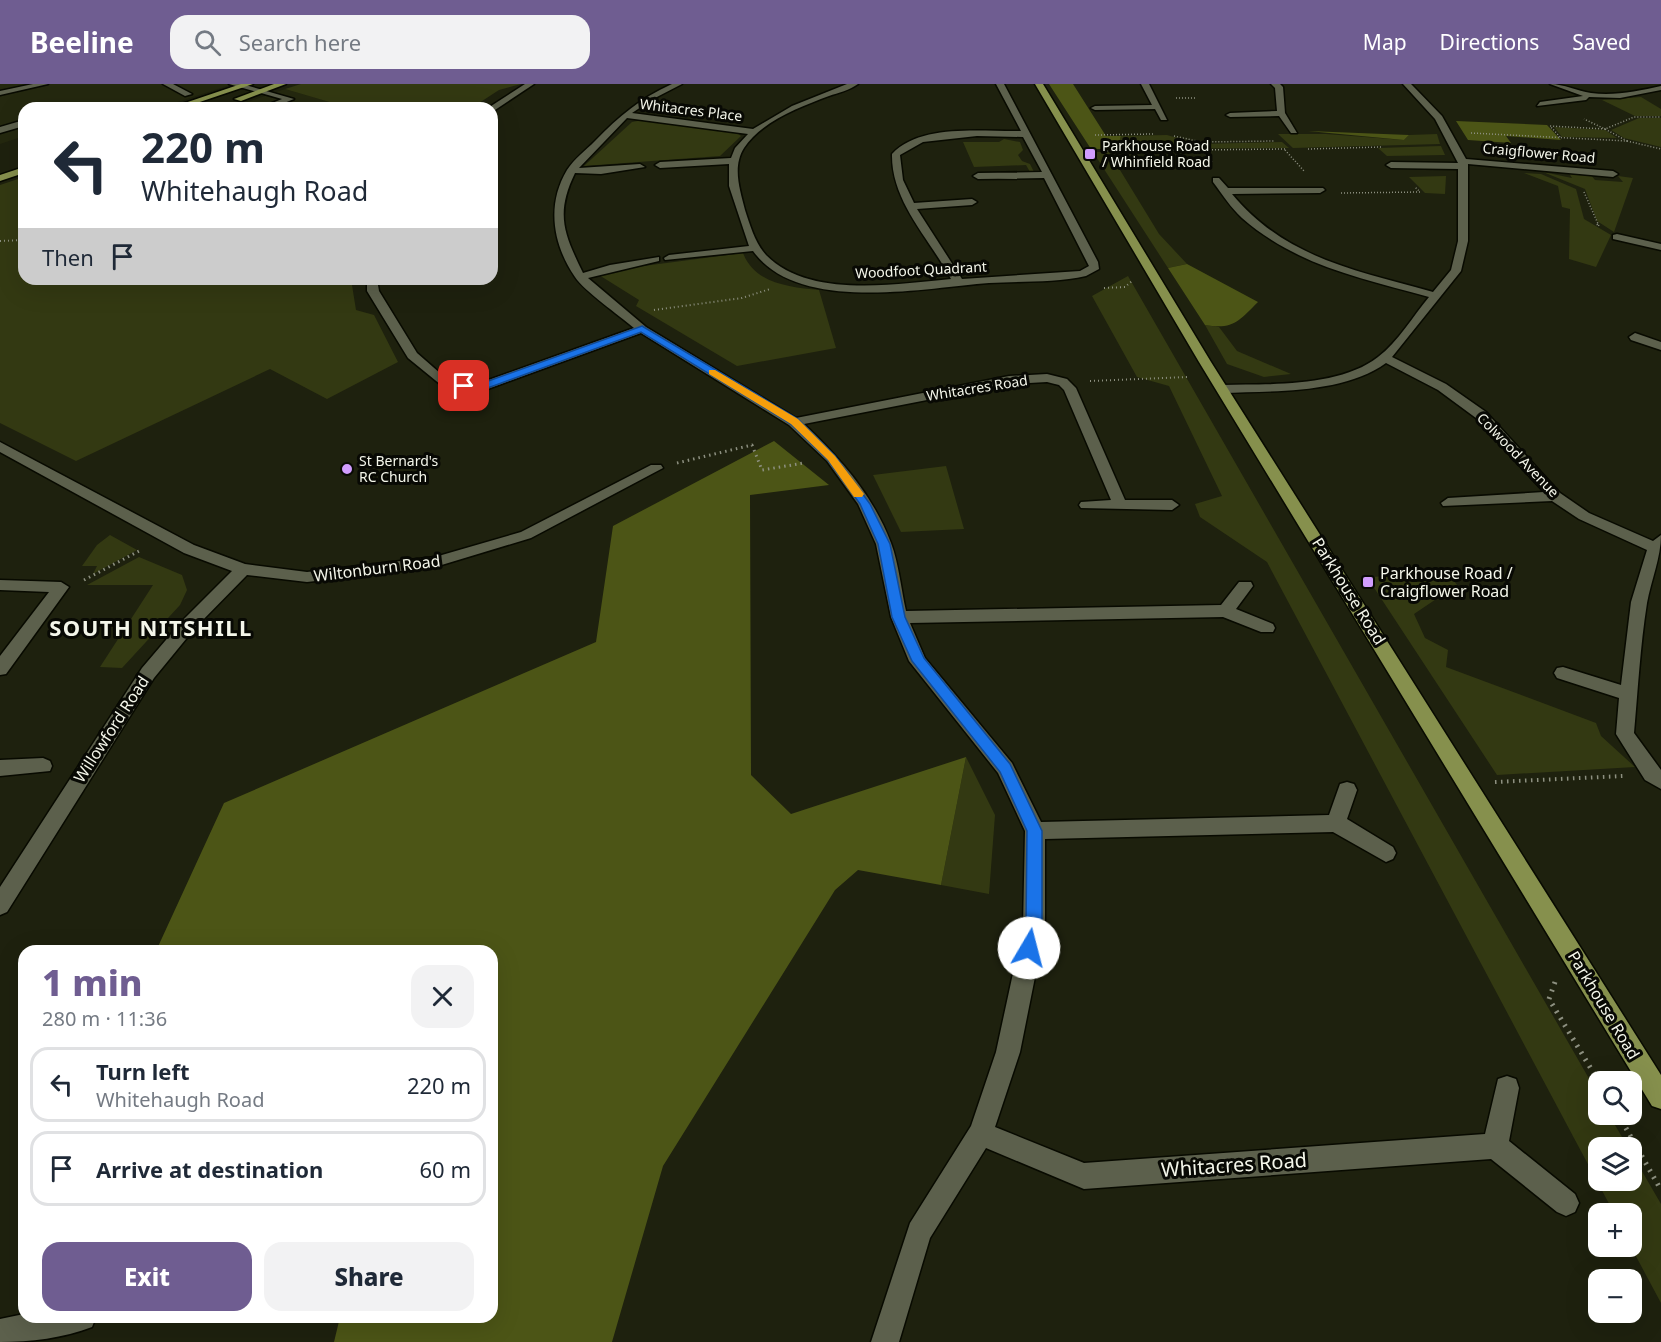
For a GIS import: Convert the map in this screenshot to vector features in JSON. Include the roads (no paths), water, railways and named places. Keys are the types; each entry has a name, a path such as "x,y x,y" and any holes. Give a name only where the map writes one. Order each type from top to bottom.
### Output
{"main road":[{"path":"227,102 282,84"},
{"name":"Parkhouse Road","path":"1039,84 1222,389 1468,782 1661,1097"},
{"path":"191,102 241,85"},
{"path":"0,178 18,172"}],"street":[{"path":"0,93 44,84"},
{"path":"73,84 85,84"},
{"path":"167,84 188,94"},
{"path":"498,104 530,84"},
{"path":"678,84 650,97 625,115 572,170 562,190 557,216 562,240 580,277 628,318 642,329 794,422 832,458 865,504 884,544 899,617 918,661 1005,768 1035,831 1034,927 1008,1052 981,1133 919,1232 885,1342"},
{"path":"660,165 733,161 741,146 754,132 784,112 854,84"},
{"path":"978,176 1049,175 1000,84"},
{"path":"1144,84 1155,107 1164,118"},
{"path":"1275,84 1279,87 1281,113 1294,131"},
{"name":"Craigflower Road","path":"1222,389 1293,387 1364,373 1385,358 1456,271 1463,242 1463,163 1439,117 1407,84"},
{"path":"1554,84 1592,96"},
{"path":"241,85 290,99 281,102"},
{"path":"1540,104 1592,96 1624,96 1661,88"},
{"path":"1095,108 1155,107"},
{"path":"1230,115 1281,113"},
{"name":"Whitacres Place","path":"625,115 754,132"},
{"path":"0,130 18,125"},
{"path":"958,282 941,249 912,206 898,177 896,154 901,147 942,136 1027,134"},
{"name":"Woodfoot Quadrant","path":"733,161 732,181 755,248 768,263 795,277 816,283 866,289 1082,273 1095,267 1049,175"},
{"path":"1391,165 1463,163"},
{"name":"Craigflower Road","path":"1463,163 1613,174"},
{"path":"572,170 601,171 640,167"},
{"path":"1216,180 1244,214 1270,234 1322,264 1437,296"},
{"path":"1227,191 1320,190"},
{"path":"912,206 972,202"},
{"path":"1617,237 1661,248"},
{"path":"669,258 755,248"},
{"path":"580,277 655,259"},
{"path":"372,285 373,291 412,356 446,385 481,387 642,329"},
{"path":"1635,337 1661,346"},
{"name":"Colwood Avenue","path":"1385,358 1442,387 1481,415 1555,496 1584,516 1658,543 1642,590 1625,734 1657,778"},
{"name":"Whitacres Road","path":"794,422 1009,380 1047,378 1063,382 1070,388 1120,505"},
{"name":"Wiltonburn Road","path":"0,446 189,549 243,570 307,577 435,562 526,535 656,468"},
{"path":"1448,503 1555,496"},
{"path":"1086,505 1172,505"},
{"name":"Willowford Road","path":"0,906 148,673 189,624 243,570"},
{"path":"0,585 61,587 0,669"},
{"path":"1225,610 1245,585"},
{"path":"899,617 1225,610 1268,628"},
{"path":"1563,673 1630,695"},
{"path":"0,768 42,766"},
{"path":"1336,823 1347,790"},
{"path":"1035,831 1336,823 1386,853"},
{"path":"1507,1088 1495,1146 1566,1203"},
{"name":"Whitacres Road","path":"981,1133 1084,1176 1495,1146"},
{"path":"0,1333 51,1323"}],"place":[{"name":"Parkhouse Road / Whinfield Road","path":"1090,154"},
{"name":"St Bernard's RC Church","path":"347,469"},
{"name":"Parkhouse Road / Craigflower Road","path":"1368,582"}],"district":[{"name":"SOUTH NITSHILL","path":"151,628"}]}
